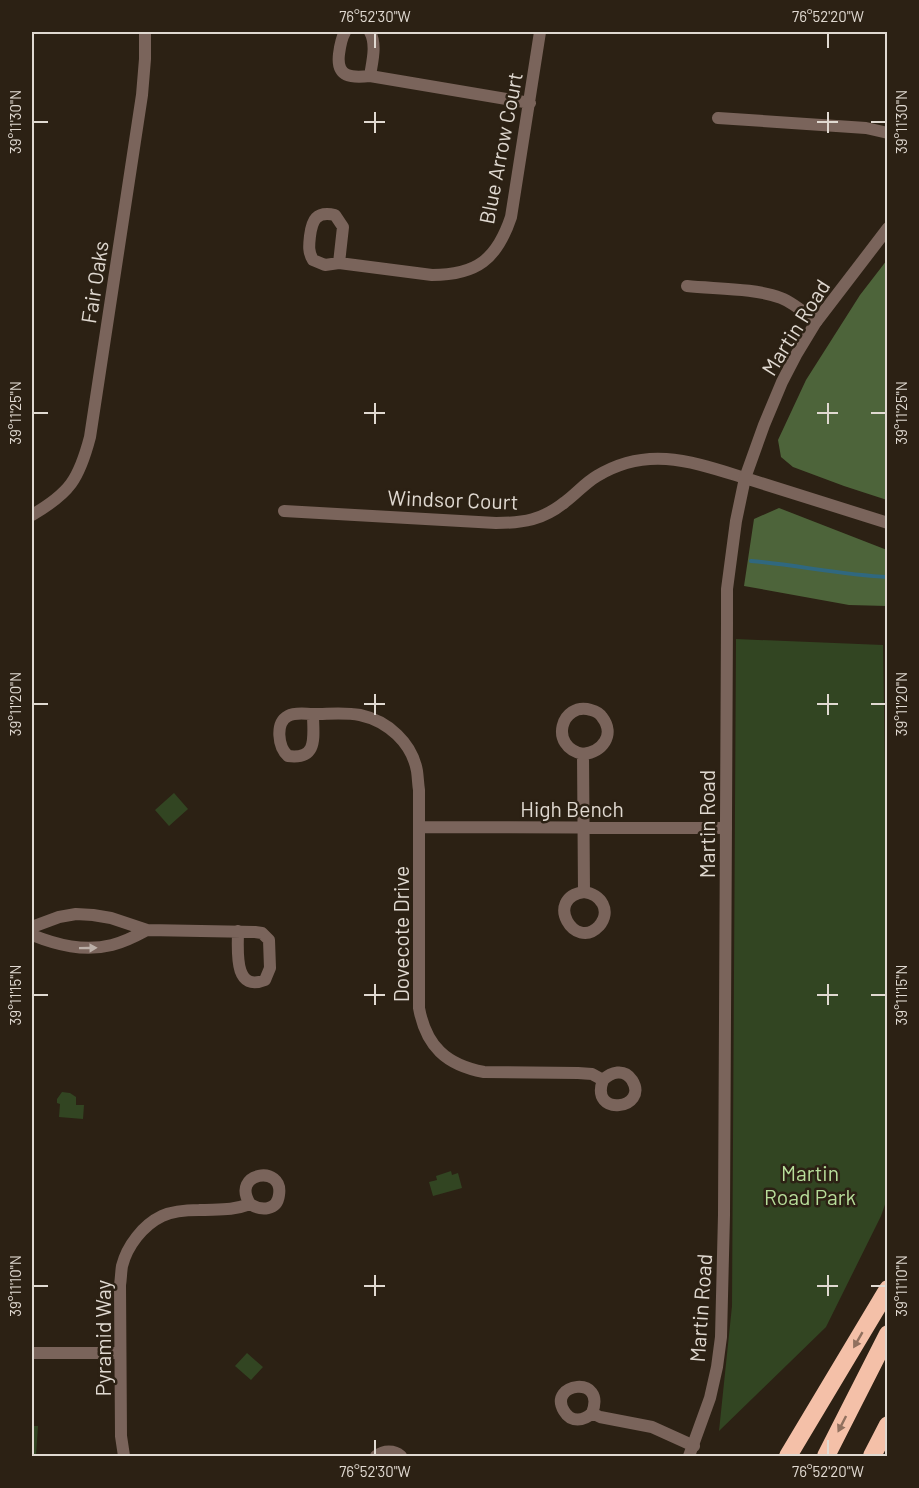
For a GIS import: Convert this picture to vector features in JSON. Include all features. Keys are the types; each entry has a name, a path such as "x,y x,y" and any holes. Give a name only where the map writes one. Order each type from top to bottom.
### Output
{"highway":[{"path":"788,1456 888,1289"},
{"path":"826,1456 888,1334"},
{"path":"872,1456 888,1425"}],"street":[{"name":"Fair Oaks","path":"32,515 64,493 84,462 88,445 142,95 145,32"},
{"path":"345,32 341,38 339,59 341,70 351,77 370,76 530,103"},
{"path":"370,32 374,47 370,76"},
{"name":"Blue Arrow Court","path":"339,263 444,275 458,274 471,269 490,256 506,232 511,217 540,32"},
{"path":"718,118 888,132"},
{"name":"Martin Road","path":"691,1451 710,1398 722,1337 727,590 736,520 745,478 782,382 796,355 816,322 888,228"},
{"path":"687,286 767,294 782,298 816,322"},
{"name":"Windsor Court","path":"284,511 517,523 534,520 549,513 565,503 585,485 614,467 641,460 673,459 745,478 888,523"},
{"name":"Dovecote Drive","path":"313,714 358,715 372,718 396,733 405,744 417,770 419,790 419,1008 421,1022 431,1042 448,1059 469,1069 578,1072 592,1074 603,1080"},
{"path":"583,754 584,892"},
{"name":"High Bench","path":"419,827 726,828"},
{"path":"32,927 59,917 76,914 111,918 147,930 238,931"},
{"path":"32,935 59,945 96,948 113,945 147,930"},
{"name":"Pyramid Way","path":"124,1456 121,1436 120,1285 122,1266 127,1252 147,1225 163,1216 198,1210 224,1210 250,1204"},
{"path":"32,1353 120,1353"},
{"path":"592,1413 600,1417 652,1427 691,1451"},
{"path":"376,1456 389,1451 401,1456"}],"green space":[{"path":"887,260 887,500 793,467 781,457 778,440 806,380 860,295"},
{"path":"779,508 887,550 887,606 849,605 744,586 754,519"},
{"name":"Martin Road Park","path":"736,639 883,645 888,855 888,1196 881,1216 826,1327 719,1431 732,1306"},
{"path":"174,793 188,809 169,826 155,810"},
{"path":"62,1092 76,1097 76,1105 84,1105 83,1119 59,1117 60,1104 57,1103 57,1099"},
{"path":"451,1171 452,1175 458,1173 462,1188 433,1196 429,1182 437,1180 436,1176"},
{"path":"247,1353 263,1367 251,1380 235,1366"},
{"path":"32,1426 38,1426 36,1456 32,1456"}],"waterway":[{"path":"751,561 888,577"}]}
